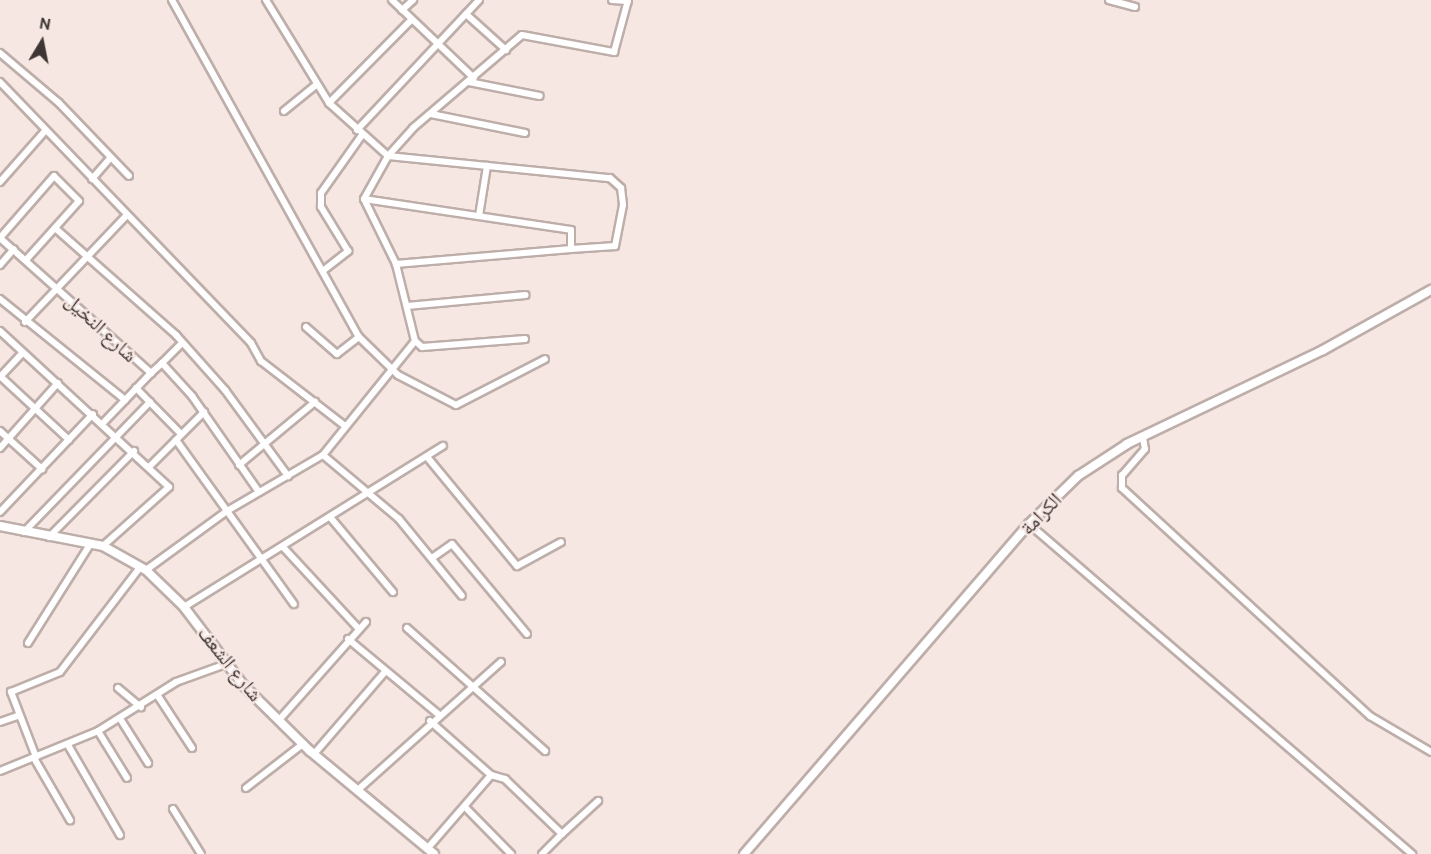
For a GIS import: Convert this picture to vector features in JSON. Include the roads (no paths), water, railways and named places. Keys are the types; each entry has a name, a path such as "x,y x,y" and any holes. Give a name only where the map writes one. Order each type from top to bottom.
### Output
{"main road":[{"name":"الكرامة","path":"744,854 1029,524 1078,476 1143,437 1323,351 1431,290"}],"street":[{"path":"172,0 324,270 359,337 390,366 456,405 545,359"},
{"path":"266,0 329,103 388,156 610,178 621,188 615,246 396,264"},
{"path":"392,0 471,80 540,96"},
{"path":"402,10 414,0"},
{"path":"324,270 348,251 321,207 321,194 359,132 436,43 479,0"},
{"path":"364,199 388,156 431,114 522,35 614,52 628,1 612,0"},
{"path":"1109,0 1135,7"},
{"path":"466,14 506,50"},
{"path":"329,103 411,20"},
{"path":"0,52 59,103 129,176"},
{"path":"0,82 251,343 261,362 345,426"},
{"path":"284,111 316,85"},
{"path":"431,114 525,133"},
{"path":"0,182 45,131"},
{"path":"92,179 110,158"},
{"path":"479,216 487,166"},
{"path":"0,238 54,176 79,201 26,260"},
{"path":"364,199 572,230 571,249"},
{"path":"364,199 396,264 415,341 422,348 525,339"},
{"path":"26,322 127,216"},
{"path":"55,228 89,255 225,390 288,476"},
{"name":"شارع النخيل","path":"0,238 151,373 162,363 204,412 259,492"},
{"path":"0,265 14,249"},
{"path":"407,306 525,295"},
{"path":"0,299 125,400"},
{"path":"306,327 337,354 359,337"},
{"path":"0,331 22,353 104,422 169,487 103,546"},
{"path":"70,820 35,758 17,716 11,692 60,672 143,568 227,511 323,455 390,366 415,341"},
{"path":"162,363 180,345"},
{"path":"22,353 0,376 69,440"},
{"path":"104,422 151,373"},
{"path":"0,448 58,383"},
{"path":"136,388 181,434"},
{"path":"24,532 150,402"},
{"path":"239,465 315,402"},
{"path":"149,467 204,412"},
{"path":"0,512 93,414"},
{"path":"0,431 42,469"},
{"path":"1143,437 1145,448 1122,475 1122,488 1370,716 1431,752"},
{"path":"176,440 260,561 294,604"},
{"path":"184,607 428,458 443,446"},
{"path":"50,537 134,451"},
{"path":"323,455 370,492 432,558 462,596"},
{"path":"428,458 517,566 561,542"},
{"path":"330,517 393,592"},
{"path":"1029,524 1412,854"},
{"name":"شارع الشعف","path":"0,526 103,546 143,568 184,607 226,664 303,744 360,788 431,851"},
{"path":"28,643 91,543"},
{"path":"432,558 452,544 527,634"},
{"path":"283,546 358,628"},
{"path":"279,720 348,639 366,622"},
{"path":"407,628 474,684 545,751"},
{"path":"348,639 384,673 438,714"},
{"path":"360,788 438,714 501,662"},
{"path":"0,771 98,731 141,708 176,682 226,664"},
{"path":"314,754 384,673"},
{"path":"118,688 141,708"},
{"path":"158,696 192,748"},
{"path":"0,722 17,716"},
{"path":"121,720 148,763"},
{"path":"430,722 491,775 505,779 562,834"},
{"path":"98,731 127,778"},
{"path":"246,788 303,744"},
{"path":"68,745 120,835"},
{"path":"431,851 491,775"},
{"path":"543,854 598,801"},
{"path":"465,807 511,854"},
{"path":"173,809 201,854"}]}
